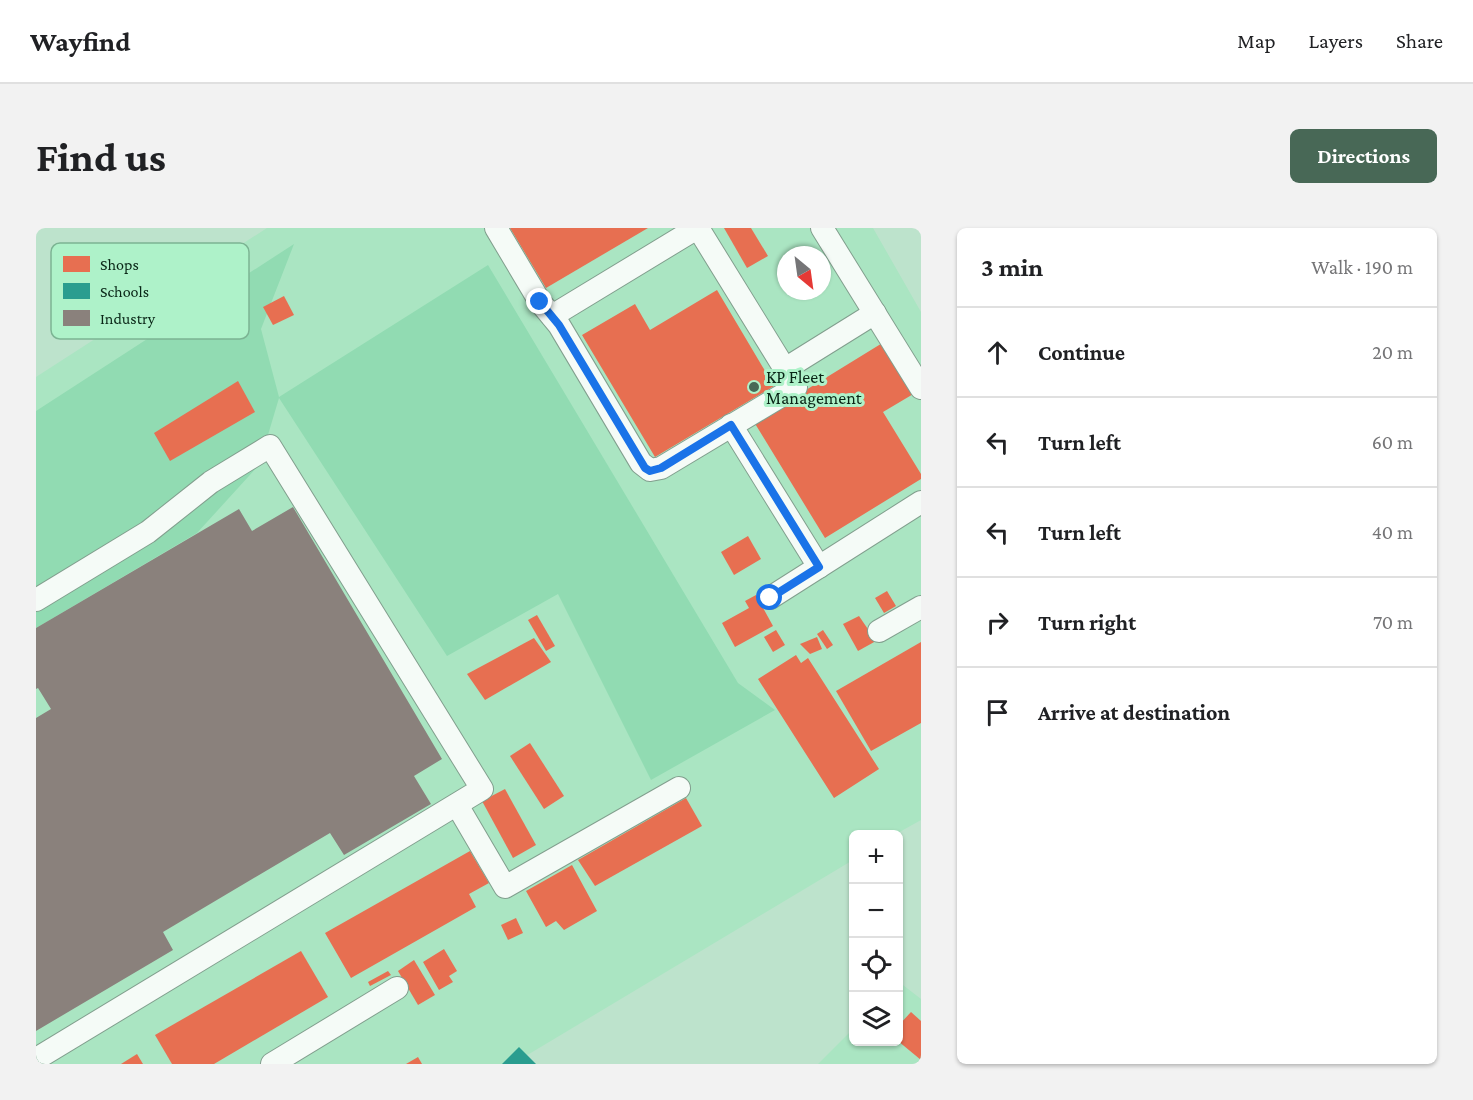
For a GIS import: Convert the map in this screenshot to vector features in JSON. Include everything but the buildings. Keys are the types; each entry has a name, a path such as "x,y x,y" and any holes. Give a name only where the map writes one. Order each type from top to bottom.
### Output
{"lane":[{"path":"496,228 645,468 650,471 661,468 796,387 697,228 552,316"},
{"path":"822,228 921,387"},
{"path":"784,369 875,313"},
{"path":"731,425 819,567"},
{"path":"36,600 148,532 211,482 270,446 482,789 36,1059"},
{"path":"770,598 921,502"},
{"path":"879,631 921,607"},
{"path":"457,804 506,887 679,788"},
{"path":"272,1064 397,988"}],"shaded area":[{"path":"267,228 873,228 921,312 921,820 903,830 849,830 849,862 519,1060 525,1064 36,1064 36,377 95,339 249,339 249,243 244,243"},
{"path":"294,244 261,329 279,397 488,265 738,683 775,710 651,780 558,594 447,656 279,398 259,465 197,533 36,628 36,411 147,339 249,339 249,273"},
{"path":"903,985 921,999 921,1064 818,1064 849,1033 849,1046 903,1046"}],"place":[{"name":"KP Fleet Management","path":"754,387"}],"route":[{"path":"540,302 559,325 645,468 650,471 661,468 731,425 819,567 770,598"}]}
